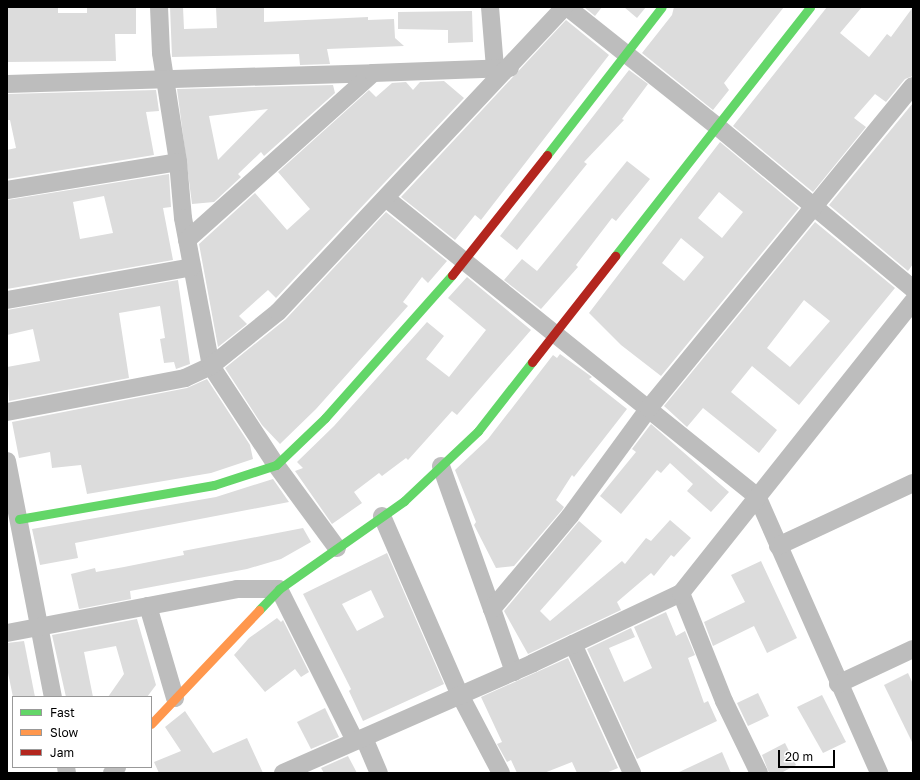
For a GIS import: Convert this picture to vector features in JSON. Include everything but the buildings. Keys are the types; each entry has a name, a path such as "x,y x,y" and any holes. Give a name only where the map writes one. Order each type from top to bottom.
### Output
{"street":[{"path":"159,7 164,81 178,162 187,240 211,366 276,465 337,548"},
{"path":"490,7 502,68"},
{"path":"7,412 185,378 211,366 278,312 387,199 502,68 566,7 626,53 814,205 913,289"},
{"path":"19,518 214,485 276,465 325,418 465,260 662,7"},
{"path":"152,723 279,589 404,500 478,431 718,127 810,7"},
{"path":"7,84 164,81 502,68"},
{"path":"187,240 373,73"},
{"path":"492,609 570,516 649,408 913,86"},
{"path":"7,190 178,162"},
{"path":"387,199 649,408 756,496 838,684 879,773"},
{"path":"7,300 192,267"},
{"path":"283,773 514,672 680,593 913,301"},
{"path":"7,461 53,696"},
{"path":"441,466 514,672"},
{"path":"778,546 913,483"},
{"path":"382,516 460,695 501,773"},
{"path":"7,633 237,589 279,589"},
{"path":"279,589 379,773"},
{"path":"680,593 724,701 759,773"},
{"path":"148,606 175,698"},
{"path":"573,644 632,773"},
{"path":"838,684 913,649"}],"traffic: fast":[{"path":"547,155 662,7"},
{"path":"615,256 810,7"},
{"path":"19,519 214,485 276,465 325,418 452,275"},
{"path":"259,610 279,589 404,501 478,431 532,362"}],"traffic: slow":[{"path":"152,723 259,610"}],"traffic: jam":[{"path":"452,275 547,155"},
{"path":"532,362 615,256"}]}
